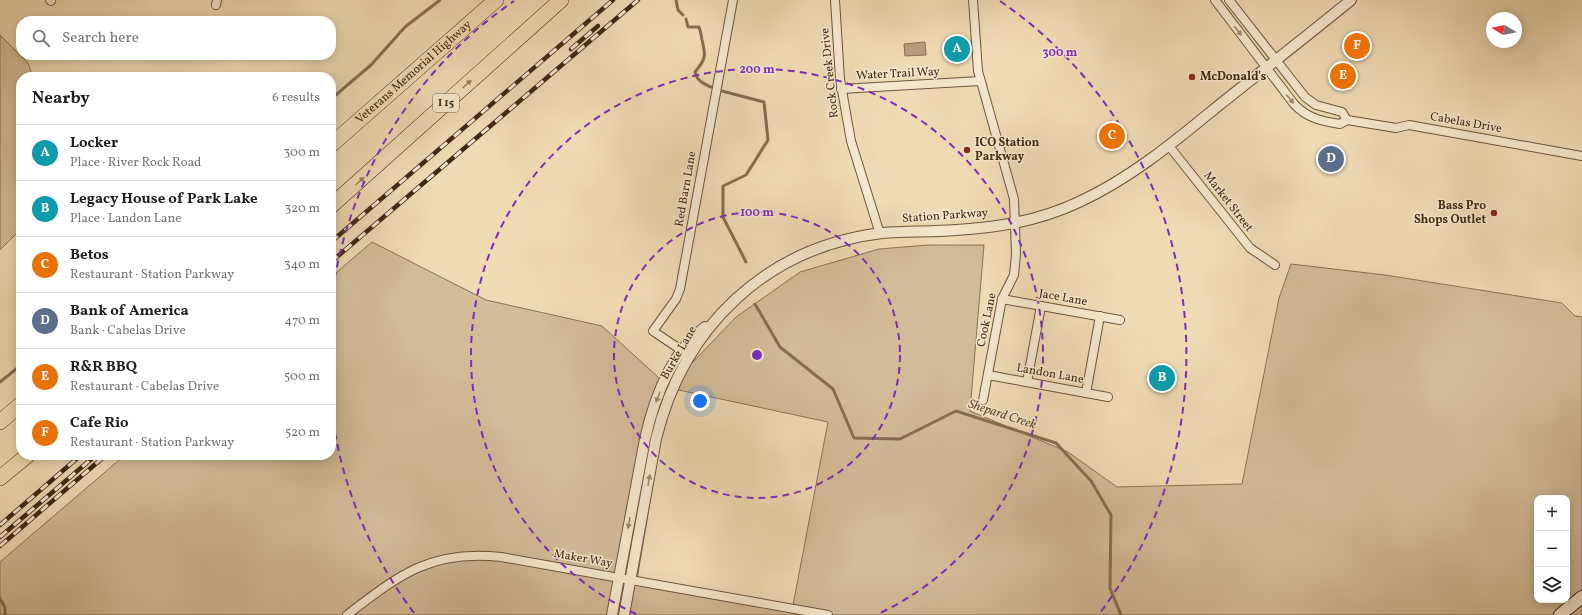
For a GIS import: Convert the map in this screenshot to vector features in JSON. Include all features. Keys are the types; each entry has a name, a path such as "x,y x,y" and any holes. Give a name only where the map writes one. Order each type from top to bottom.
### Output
{"highway":[{"name":"Veterans Memorial Highway","path":"336,141 474,21 495,0"},
{"name":"I 15","path":"336,202 561,0"},
{"path":"0,422 16,408"},
{"path":"0,478 22,460"}],"main road":[{"path":"1560,615 1582,597"}],"street":[{"name":"Red Barn Lane","path":"686,353 653,331 676,299 680,289 734,0"},
{"name":"Rock Creek Drive","path":"835,0 841,89 851,141 880,234"},
{"name":"Cook Lane","path":"973,0 980,81 1014,199 1015,269 1014,275 1002,299 984,400"},
{"name":"Cabelas Drive","path":"1215,0 1281,88 1302,112 1318,120 1340,124 1347,120 1396,128 1409,125 1582,156"},
{"name":"Cabelas Drive","path":"1229,0 1310,102 1322,108 1342,112 1347,120"},
{"name":"Station Parkway","path":"713,322 739,295 760,279 785,264 829,245 880,234 969,230 1014,222 1061,210 1095,195 1145,165 1351,0"},
{"name":"Water Trail Way","path":"841,89 980,81"},
{"name":"Market Street","path":"1169,146 1250,248 1275,265"},
{"name":"Jace Lane","path":"1002,299 1120,320"},
{"path":"1027,382 1041,306"},
{"path":"1086,393 1100,316"},
{"name":"Burke Lane","path":"612,615 648,425 659,394 686,353 713,322"},
{"name":"Burke Lane","path":"624,615 659,427 686,353"},
{"name":"Landon Lane","path":"988,375 1108,397"},
{"name":"Maker Way","path":"347,615 402,575 429,563 453,557 477,555 501,557 828,615"}],"shaded area":[{"path":"0,35 16,51 16,60 25,60 28,63 31,72 16,72 16,234 0,250"},
{"path":"925,42 926,55 905,56 904,44"},
{"path":"372,242 486,300 602,326 669,387 736,317 800,272 879,249 928,245 984,245 970,411 1068,452 1117,487 1242,484 1279,298 1291,264 1385,275 1562,303 1575,316 1582,317 1582,615 0,615 0,562 119,460 336,460 336,273","holes":["669,388 828,422 793,605 637,580"]}],"waterway":[{"name":"Shepard Creek","path":"336,95 371,65 405,27 440,0"},
{"name":"Shepard Creek","path":"676,0 678,10 683,15"},
{"name":"Shepard Creek","path":"686,19 688,27 699,27 701,32 704,57 695,72 697,78 701,82 711,87"},
{"name":"Shepard Creek","path":"722,91 764,102 768,140 746,175 723,186 723,217 746,262"},
{"name":"Shepard Creek","path":"755,304 780,347 833,389 854,438 900,439 956,411 1056,443 1091,481 1111,515 1110,588 1121,615"},
{"name":"Shepard Creek","path":"0,382 16,369"},
{"name":"Shepard Creek","path":"0,598 5,608 5,615"}],"railway":[{"path":"336,238 613,0"},
{"path":"336,258 638,0"},
{"path":"571,49 598,26"},
{"path":"0,525 75,460"},
{"path":"0,537 90,460"},
{"path":"0,546 100,460"}],"place":[{"name":"Cafe Rio","path":"1357,46"},
{"name":"Locker","path":"957,49"},
{"name":"R&R BBQ","path":"1343,76"},
{"name":"McDonald's","path":"1192,77"},
{"name":"Betos","path":"1112,136"},
{"name":"ICO Station Parkway","path":"967,150"},
{"name":"Bank of America","path":"1331,159"},
{"name":"Bass Pro Shops Outlet","path":"1494,213"},
{"name":"Legacy House of Park Lake","path":"1162,378"}]}
